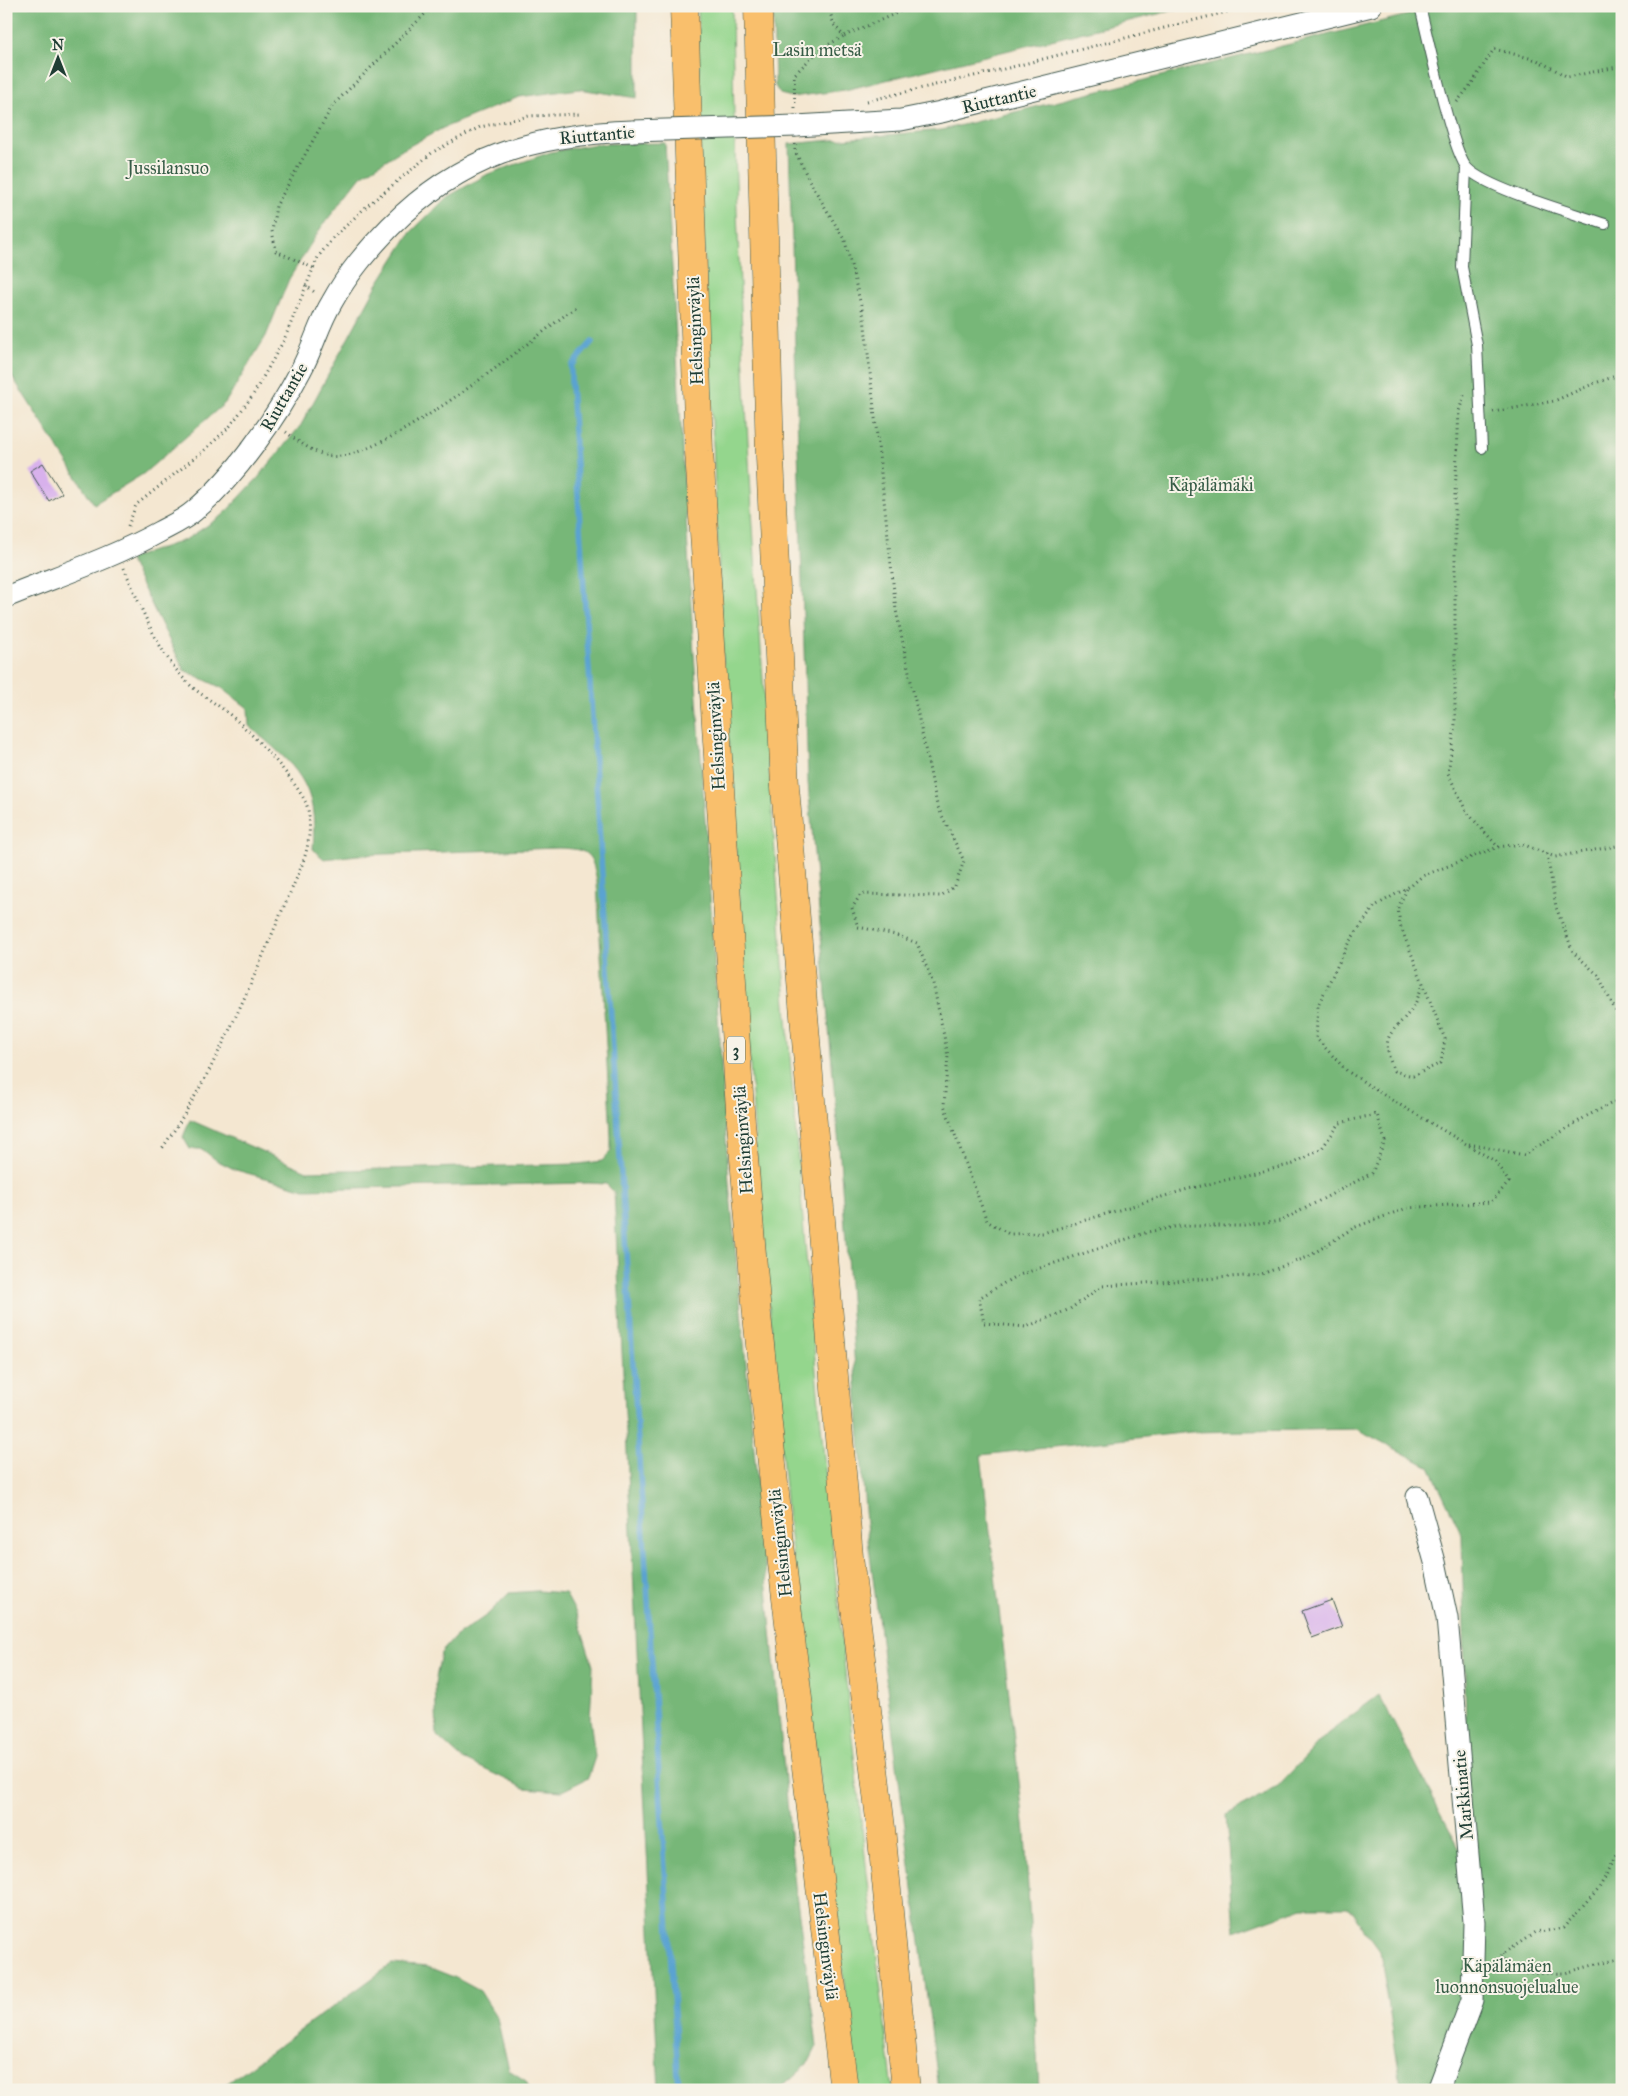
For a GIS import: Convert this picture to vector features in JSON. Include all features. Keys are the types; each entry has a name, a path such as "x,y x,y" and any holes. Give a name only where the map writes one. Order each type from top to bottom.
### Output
{"highway":[{"name":"Helsinginväylä","path":"684,6 699,451 740,1110 757,1315 783,1573 844,2090"},
{"path":"758,6 770,456 785,787 849,1557 881,1828 906,2090"}],"street":[{"name":"Riuttantie","path":"6,597 148,538 194,512 255,444 271,422 302,369 331,303 359,259 404,213 434,187 464,169 490,157 519,147 596,132 795,127 901,120 941,112 1371,6"},
{"name":"Markkinatie","path":"1417,1497 1436,1562 1447,1618 1474,1922 1472,2000 1438,2090"}],"lane":[{"path":"1420,6 1456,144 1466,167 1462,267 1477,345 1482,448"},
{"path":"1466,167 1490,183 1605,224"}],"path":[{"path":"313,268 276,251 272,231 276,206 333,105 433,6"},
{"path":"828,6 834,25 844,36"},
{"path":"913,6 844,36 819,50 794,75 795,151 809,180 845,241 864,316 896,610 937,805 964,861 956,886 941,896 861,894 852,908 858,927 917,943 934,982 946,1041 948,1056 944,1105 987,1221 1008,1234 1043,1233 1188,1189 1294,1164 1322,1148 1340,1123 1377,1114 1385,1141 1372,1173 1282,1221 1244,1226 1179,1226 1148,1232 1016,1276 979,1298 984,1323 1026,1327 1070,1309 1102,1286 1259,1275 1308,1257 1354,1228 1407,1208 1491,1202 1509,1182 1495,1162 1347,1071 1316,1038 1318,1004 1349,942 1375,906 1412,885"},
{"path":"863,102 1008,68 1250,6"},
{"path":"1448,112 1472,83 1494,49 1537,60 1568,77 1622,66"},
{"path":"271,422 306,447 329,456 355,454 384,442 422,421 576,307"},
{"path":"1480,414 1554,401 1595,383 1622,374"},
{"path":"1465,392 1459,411 1455,478 1455,724 1448,773 1466,811 1498,847"},
{"path":"117,552 140,610 170,663 203,696 224,709 241,724 272,758 294,784 306,805 310,823 307,850 247,994 195,1099 161,1150"},
{"path":"1423,983 1413,1007 1390,1032 1386,1052 1394,1071 1413,1076 1441,1063 1445,1039 1423,983 1400,925 1398,908 1404,891 1422,876 1498,847 1522,844 1555,857 1578,855 1622,845"},
{"path":"1547,854 1556,907 1574,952 1598,975 1622,1024"},
{"path":"1467,1144 1524,1155 1587,1116 1622,1098"},
{"path":"1472,1982 1502,1954 1535,1933 1563,1928 1598,1890 1622,1846"},
{"path":"1502,1954 1507,1974 1565,1973 1622,1957"}],"green space":[{"name":"Jussilansuo","path":"6,6 637,6 637,98 579,89 519,97 443,128 400,151 361,176 320,229 289,279 266,336 225,403 143,474 94,504 6,367"},
{"path":"698,6 732,6 737,211 746,416 784,983 810,1300 839,1616 893,2090 857,2090 787,1511 755,1139 723,656 701,186"},
{"name":"Lasin metsä","path":"773,6 1191,6 845,90 792,97 780,94 775,86"},
{"name":"Käpälämäki","path":"1444,6 1622,6 1622,2090 1402,2090 1380,1951 1348,1907 1303,1907 1234,1932 1226,1815 1276,1788 1327,1734 1379,1695 1469,1867 1462,1535 1430,1467 1357,1429 1191,1432 981,1455 1025,1833 1039,2090 939,2090 866,1524 840,1158 808,782 789,144 942,130"},
{"path":"665,143 692,623 729,1183 795,1886 817,2046 809,2062 778,2090 659,2090 614,1192 606,1184 589,1183 305,1189 236,1170 216,1160 202,1149 190,1149 183,1137 190,1120 307,1171 579,1164 602,1161 611,1151 611,1136 597,882 593,864 587,854 582,851 558,848 357,855 324,859 313,849 314,826 312,807 308,791 301,778 280,753 249,726 248,708 222,688 184,670 129,559 185,540 222,516 258,478 301,425 377,285 411,232 447,197 488,174 551,152 596,144"},
{"path":"537,1591 565,1593 577,1615 593,1666 590,1718 595,1757 588,1778 562,1791 524,1788 461,1758 437,1736 435,1683 441,1653 455,1637 487,1615 509,1593"},
{"path":"392,1964 428,1967 456,1978 480,1991 497,2018 509,2070 526,2081 530,2090 218,2090"}],"building":[{"path":"43,463 62,493 49,501 30,471"},
{"path":"1332,1600 1342,1627 1312,1638 1302,1611"}],"waterway":[{"path":"592,342 571,366 571,384 679,2090"}],"park label":[{"name":"Käpälämäen luonnonsuojelualue","path":"1507,1976"}]}
